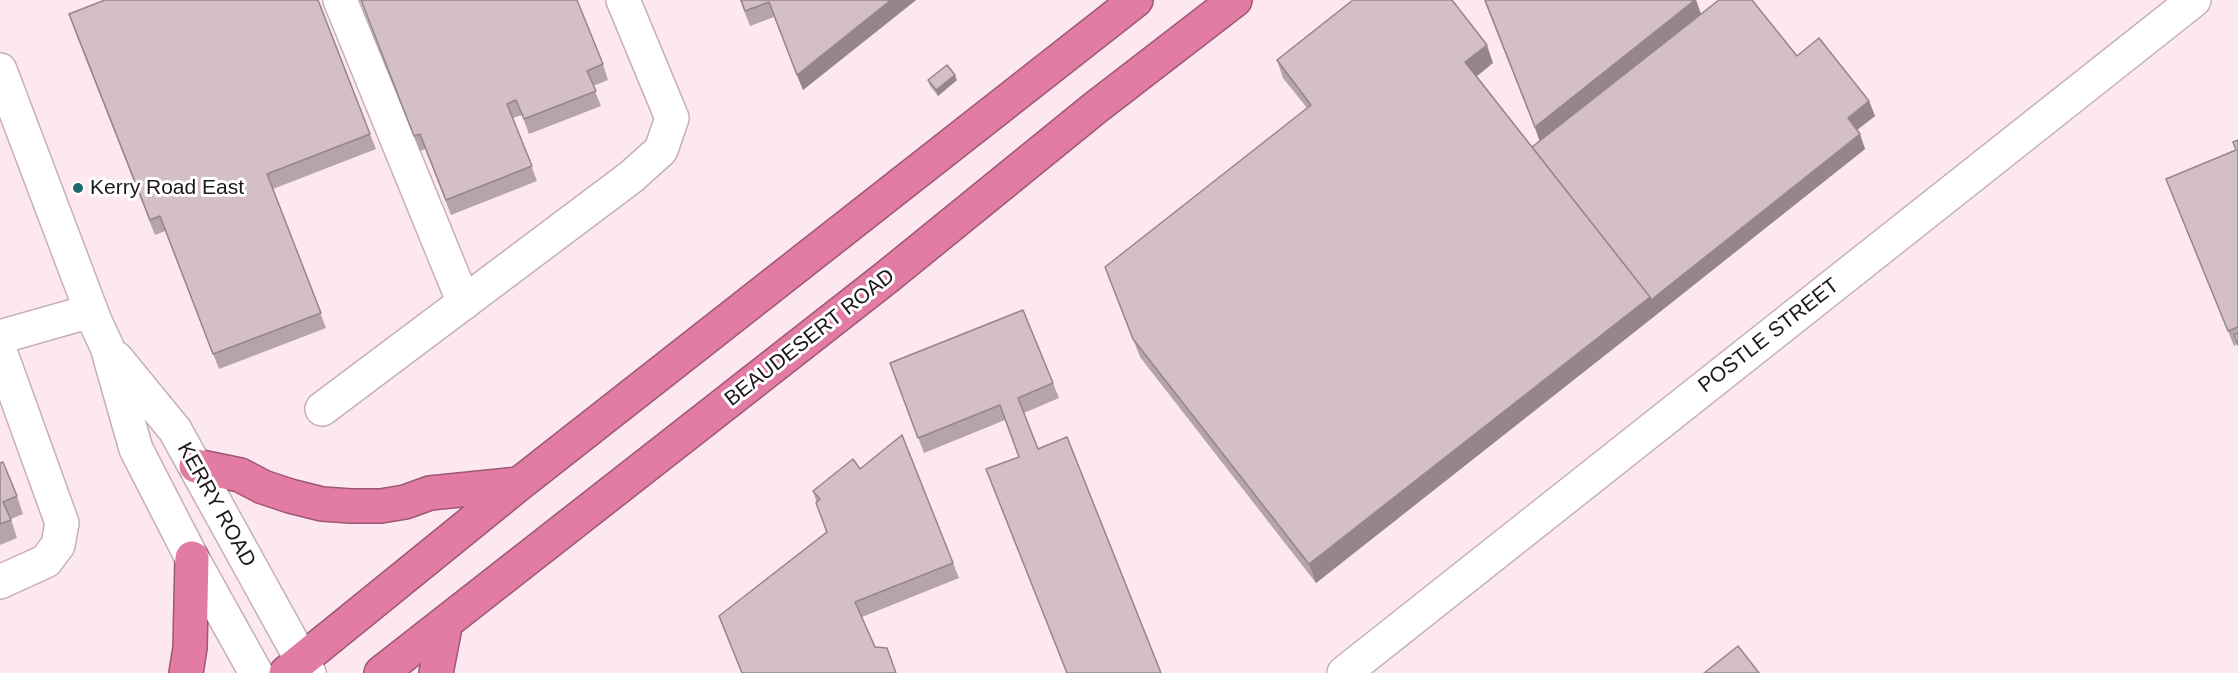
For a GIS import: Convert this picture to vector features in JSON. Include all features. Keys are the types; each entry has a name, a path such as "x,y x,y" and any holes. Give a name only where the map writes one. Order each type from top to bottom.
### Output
{"highway":[{"path":"299,669 519,484 1136,0"},
{"name":"BEAUDESERT ROAD","path":"381,673 888,277 1095,108 1235,0"},
{"path":"196,466 240,475 263,487 290,496 322,504 351,506 381,506 405,502 430,493 519,484"},
{"path":"186,673 190,648 192,558"},
{"path":"436,673 446,622"}],"street":[{"path":"340,0 464,303"},
{"path":"322,409 631,177 661,150 672,118 623,0"},
{"name":"POSTLE STREET","path":"1344,673 2194,0"},
{"name":"KERRY ROAD","path":"0,70 91,311 107,347 136,448 192,558 256,673"},
{"path":"0,337 91,311"},
{"name":"KERRY ROAD","path":"107,347 175,430 196,466 299,669"},
{"path":"0,351 11,419 62,523 58,545 46,561 0,582"}],"building":[{"path":"105,0 318,0 370,134 267,174 321,313 213,354 160,216 150,220 69,14"},
{"path":"361,0 577,0 603,64 587,71 596,91 524,119 516,100 507,104 532,166 446,200 420,134 414,136"},
{"path":"741,0 891,0 797,75 769,2 745,11"},
{"path":"1353,0 1452,0 1487,45 1465,62 1650,297 1309,564 1133,339 1105,267 1311,105 1277,60"},
{"path":"1485,0 1695,0 1535,127"},
{"path":"1719,0 1752,0 1797,56 1819,38 1869,101 1848,118 1860,134 1651,300 1532,147"},
{"path":"947,65 955,75 936,90 928,80"},
{"path":"2238,140 2238,327 2228,331 2166,179 2236,150 2233,142"},
{"path":"1023,310 1053,383 1018,398 1038,449 1067,437 1161,673 1067,673 986,469 1019,457 1000,405 918,438 890,363"},
{"path":"2238,333 2238,345 2234,335"},
{"path":"902,435 953,563 855,602 875,647 887,648 896,673 742,673 719,616 827,532 816,503 820,499 813,491 853,459 860,469"},
{"path":"3,462 17,496 3,502 11,520 0,524 0,463"},
{"path":"1738,646 1759,673 1704,673"}],"place":[{"name":"Kerry Road East","path":"78,188"}]}
